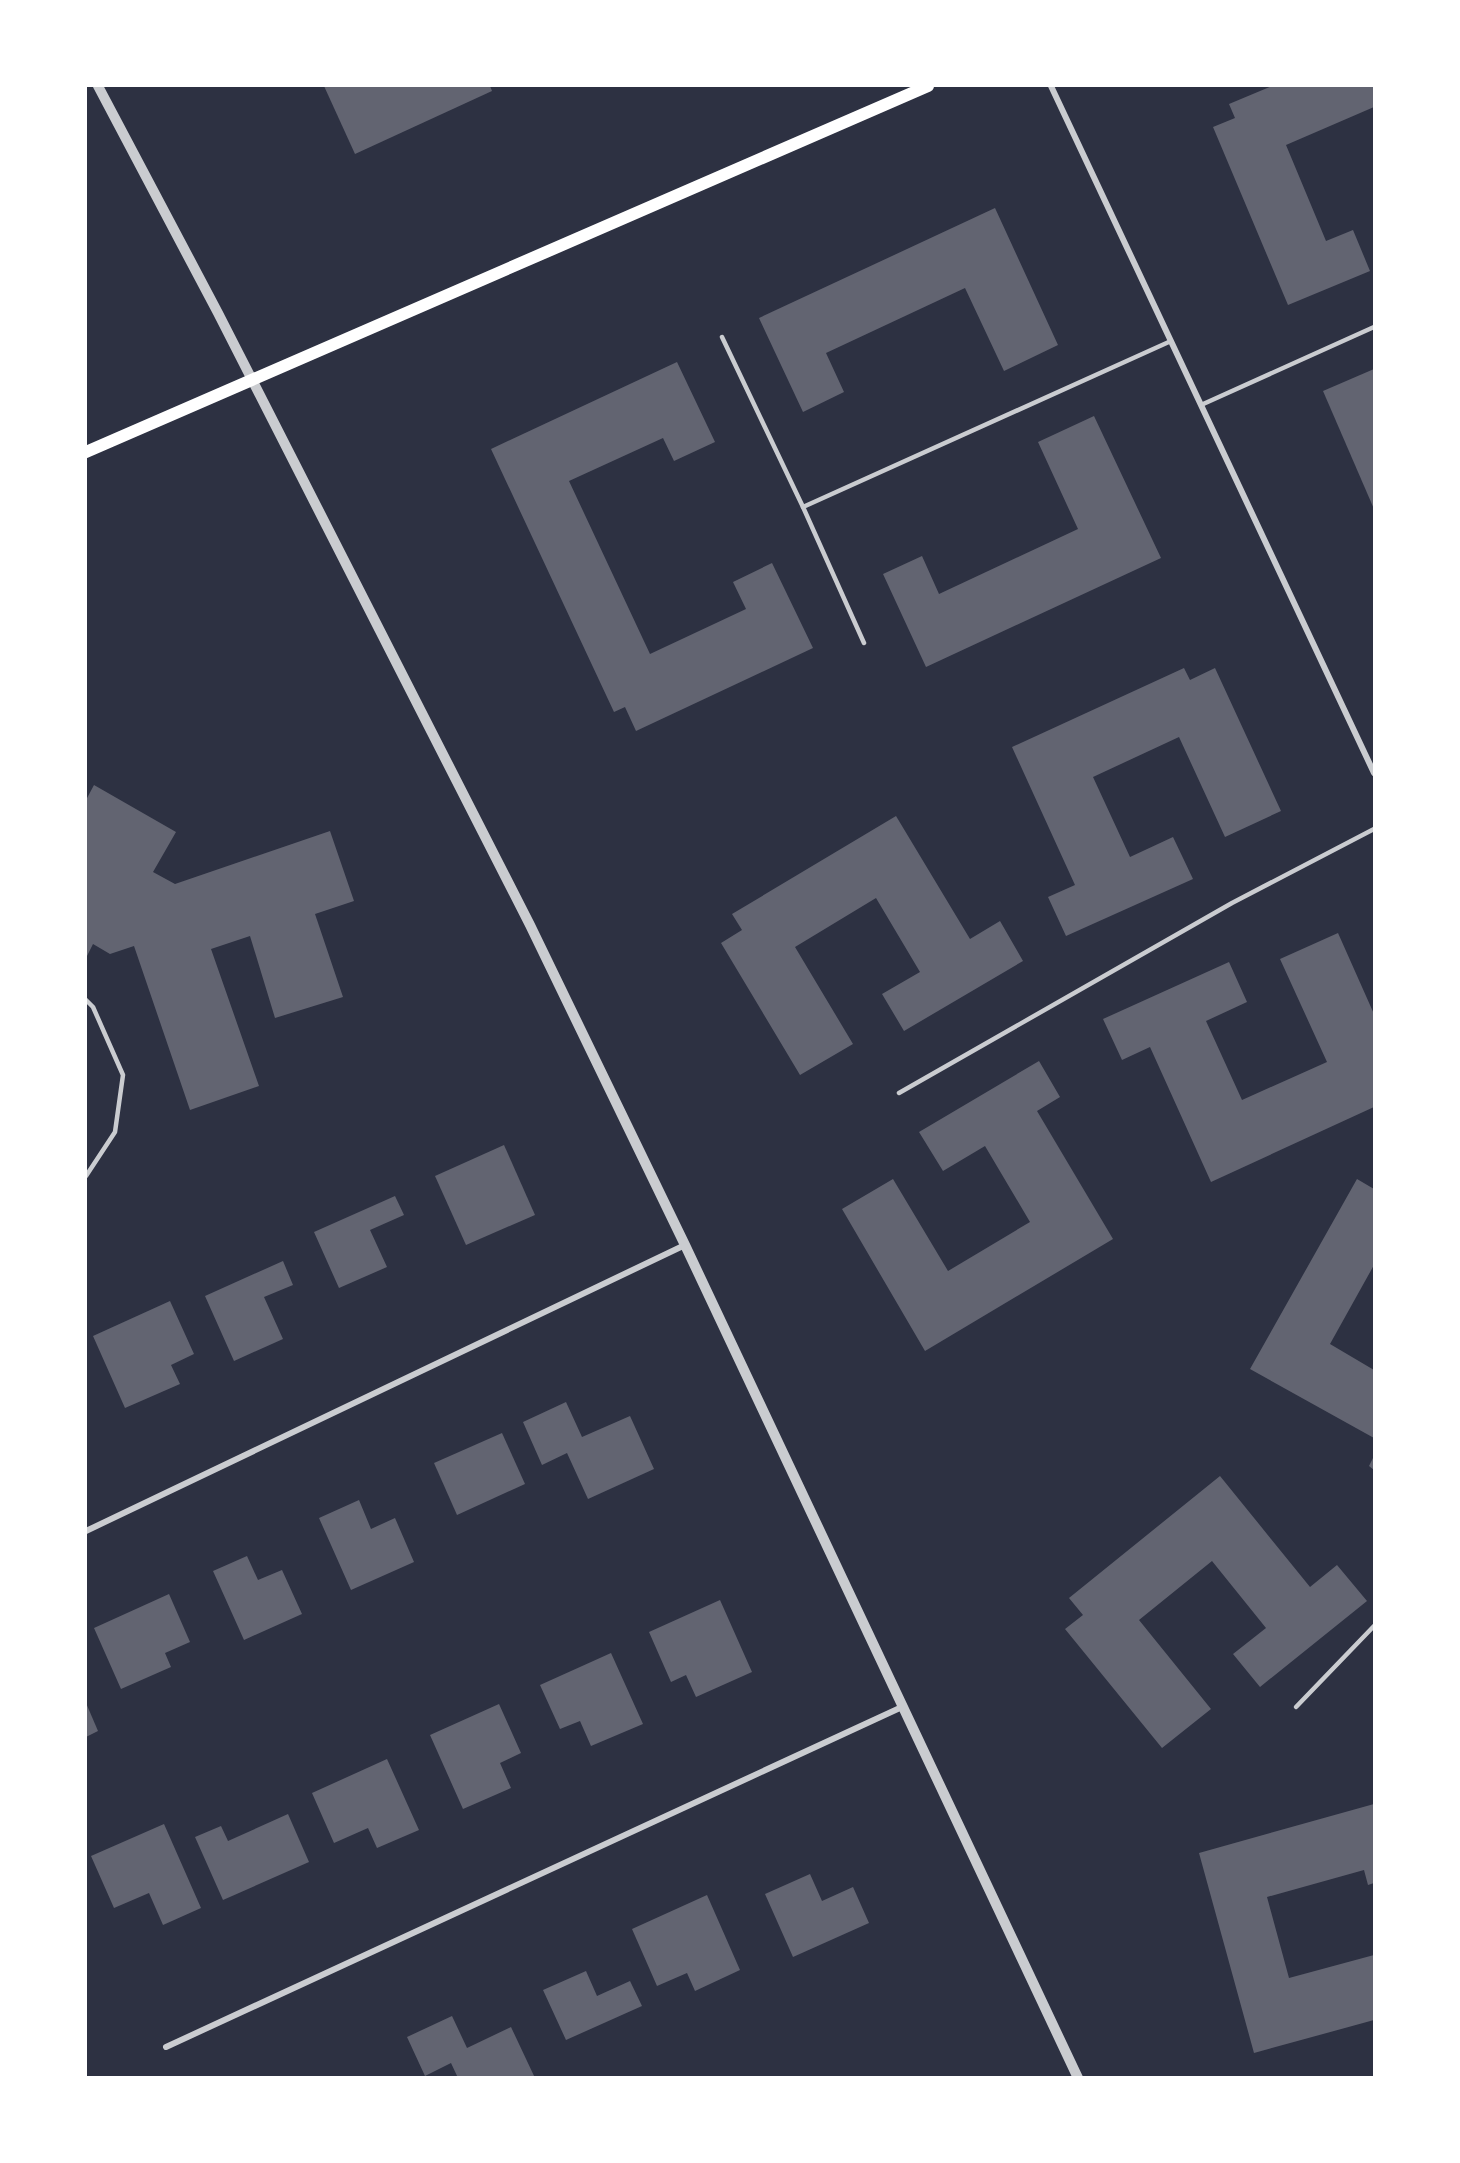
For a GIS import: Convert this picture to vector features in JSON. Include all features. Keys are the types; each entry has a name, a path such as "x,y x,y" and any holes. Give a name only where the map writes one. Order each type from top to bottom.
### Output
{"main road":[{"path":"86,452 928,86"}],"street":[{"path":"98,86 530,925 685,1245 1078,2078"},
{"path":"1051,86 1374,773"},
{"path":"86,1531 685,1245"},
{"path":"166,2047 902,1707"}],"lane":[{"path":"1201,405 1374,327"},
{"path":"722,337 803,507 864,644"},
{"path":"803,507 1171,341"},
{"path":"899,1093 1232,903 1374,829"},
{"path":"86,1000 93,1007 123,1075 115,1132 86,1176"},
{"path":"1296,1707 1374,1626"}],"building":[{"path":"324,86 490,86 492,91 355,154"},
{"path":"1272,86 1374,86 1374,107 1286,145 1326,241 1353,230 1370,271 1288,305 1213,127 1235,118 1229,104"},
{"path":"995,208 1058,345 1004,371 965,288 826,353 844,392 803,412 759,318"},
{"path":"677,362 715,442 674,461 663,438 569,481 650,654 746,609 733,582 772,563 813,648 636,731 625,707 614,712 491,449"},
{"path":"1374,369 1374,509 1323,391"},
{"path":"1094,416 1161,558 926,667 883,574 922,556 939,594 1078,529 1038,442"},
{"path":"1184,668 1190,680 1215,668 1281,811 1225,837 1179,737 1093,777 1130,857 1173,837 1193,879 1066,936 1048,897 1075,885 1012,747"},
{"path":"94,785 176,832 153,872 175,884 330,831 354,901 315,914 343,997 275,1018 250,936 211,949 259,1086 190,1110 134,946 110,954 93,944 86,958 86,800"},
{"path":"896,816 970,939 1000,921 1023,961 904,1031 882,994 920,972 876,898 795,947 853,1044 800,1075 721,943 742,930 732,914"},
{"path":"1338,933 1374,1014 1374,1107 1211,1182 1150,1047 1122,1060 1103,1019 1229,962 1247,1002 1206,1021 1242,1100 1327,1062 1280,959"},
{"path":"1039,1061 1060,1097 1037,1111 1113,1239 925,1351 842,1209 893,1179 948,1271 1030,1222 985,1146 943,1171 919,1132"},
{"path":"504,1145 535,1215 466,1245 435,1176"},
{"path":"1357,1179 1374,1189 1374,1265 1330,1344 1374,1370 1374,1438 1250,1369"},
{"path":"395,1196 404,1215 370,1230 387,1267 339,1288 314,1232"},
{"path":"283,1261 293,1285 264,1297 283,1339 234,1361 205,1296"},
{"path":"170,1301 194,1354 171,1365 180,1384 125,1408 93,1336"},
{"path":"566,1402 582,1437 630,1416 654,1469 588,1499 567,1453 542,1465 523,1422"},
{"path":"502,1433 525,1484 457,1515 434,1463"},
{"path":"1374,1456 1374,1470 1369,1466"},
{"path":"1220,1476 1310,1587 1337,1565 1367,1601 1260,1687 1233,1654 1266,1628 1212,1561 1139,1620 1211,1709 1162,1748 1065,1629 1083,1615 1069,1598"},
{"path":"359,1500 371,1529 395,1518 414,1562 351,1590 319,1518"},
{"path":"247,1556 258,1580 282,1570 302,1614 244,1640 213,1571"},
{"path":"169,1594 190,1642 165,1653 171,1667 121,1689 94,1628"},
{"path":"720,1600 752,1672 696,1697 686,1675 671,1682 649,1632"},
{"path":"611,1653 643,1724 591,1746 580,1721 560,1729 540,1685"},
{"path":"86,1703 98,1731 86,1737"},
{"path":"499,1704 521,1753 500,1763 511,1788 463,1809 430,1735"},
{"path":"387,1759 419,1830 377,1848 368,1828 334,1843 312,1793"},
{"path":"1374,1804 1374,1883 1368,1885 1364,1870 1267,1897 1289,1978 1374,1955 1374,2020 1254,2053 1199,1853"},
{"path":"288,1814 309,1862 223,1900 195,1837 221,1826 228,1841"},
{"path":"164,1824 201,1908 163,1925 149,1893 114,1908 91,1856"},
{"path":"810,1874 822,1901 853,1887 869,1923 793,1957 765,1894"},
{"path":"707,1895 740,1970 695,1991 687,1973 657,1986 632,1929"},
{"path":"586,1971 597,1996 630,1981 642,2006 566,2040 543,1990"},
{"path":"452,2016 467,2048 511,2027 535,2078 458,2078 451,2063 425,2076 407,2037"}]}
